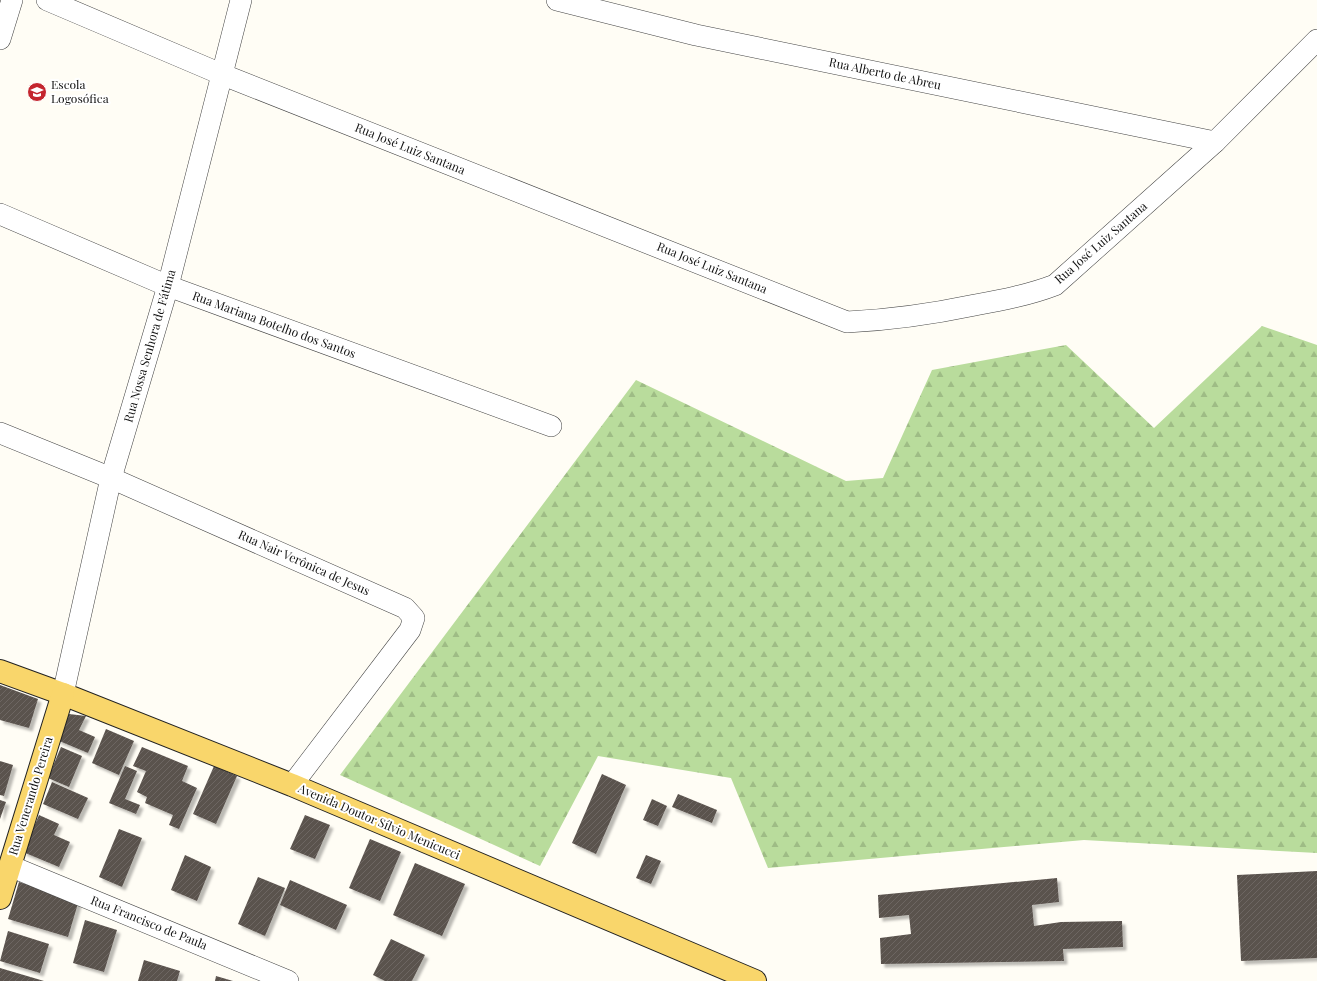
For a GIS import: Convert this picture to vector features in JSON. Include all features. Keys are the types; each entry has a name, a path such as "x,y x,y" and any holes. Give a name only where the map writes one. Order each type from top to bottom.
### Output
{"main road":[{"name":"Avenida Doutor Sílvio Menicucci","path":"0,671 63,694 292,785 755,981"},
{"name":"Rua Venerando Pereira","path":"0,898 63,694"}],"street":[{"path":"0,39 12,0"},
{"name":"Rua José Luiz Santana","path":"47,0 221,74 847,322 888,320 944,311 1029,294 1055,285 1215,142 1317,40"},
{"name":"Rua Nossa Senhora de Fátima","path":"63,694 111,478 168,286 241,0"},
{"name":"Rua Alberto de Abreu","path":"557,0 696,35 1215,142"},
{"name":"Rua Mariana Botelho dos Santos","path":"0,214 168,286 551,426"},
{"name":"Rua Nair Verônica de Jesus","path":"0,433 111,478 405,608 414,618 410,630 292,785"},
{"name":"Rua Francisco de Paula","path":"10,866 288,981"}],"green space":[{"path":"1262,326 1317,345 1317,853 1084,840 768,868 731,778 598,756 540,866 340,775 636,380 846,481 883,478 932,370 1066,345 1154,428"}],"building":[{"path":"0,685 38,699 29,728 0,720"},
{"path":"69,714 86,716 79,730 95,737 88,753 57,740"},
{"path":"106,729 134,741 119,775 92,763"},
{"path":"61,747 82,756 69,787 48,778"},
{"path":"142,747 188,766 182,781 197,788 179,829 169,825 173,815 145,803 147,797 137,792 146,771 133,766"},
{"path":"0,761 13,765 4,796 0,795"},
{"path":"125,766 137,771 125,799 140,805 136,814 109,803"},
{"path":"214,766 237,776 216,824 193,814"},
{"path":"602,774 626,785 596,854 572,843"},
{"path":"52,782 88,798 78,819 43,804"},
{"path":"678,794 717,810 712,823 672,807"},
{"path":"652,799 667,806 658,826 643,820"},
{"path":"0,800 6,802 0,819"},
{"path":"39,815 59,824 54,835 70,842 59,867 23,852"},
{"path":"305,815 330,825 315,859 290,849"},
{"path":"119,829 142,838 122,887 99,877"},
{"path":"370,839 401,852 380,901 349,888"},
{"path":"185,855 211,867 197,901 171,890"},
{"path":"646,855 661,861 651,884 636,878"},
{"path":"415,863 465,884 442,936 393,915"},
{"path":"1317,871 1317,958 1241,961 1237,875"},
{"path":"258,877 285,888 265,936 238,924"},
{"path":"1057,878 1059,902 1032,905 1034,926 1061,922 1122,921 1123,947 1063,949 1064,961 881,964 880,938 911,934 909,915 879,918 878,895"},
{"path":"290,880 347,905 336,930 280,905"},
{"path":"19,882 79,900 68,937 8,919"},
{"path":"85,920 117,930 104,972 73,963"},
{"path":"8,931 49,944 40,973 0,961"},
{"path":"391,939 425,955 412,981 385,981 373,975"},
{"path":"144,960 180,971 177,981 138,981"},
{"path":"0,968 44,981 0,981"},
{"path":"216,976 233,981 215,981"}],"place":[{"name":"Escola Logosófica","path":"37,92"}]}
